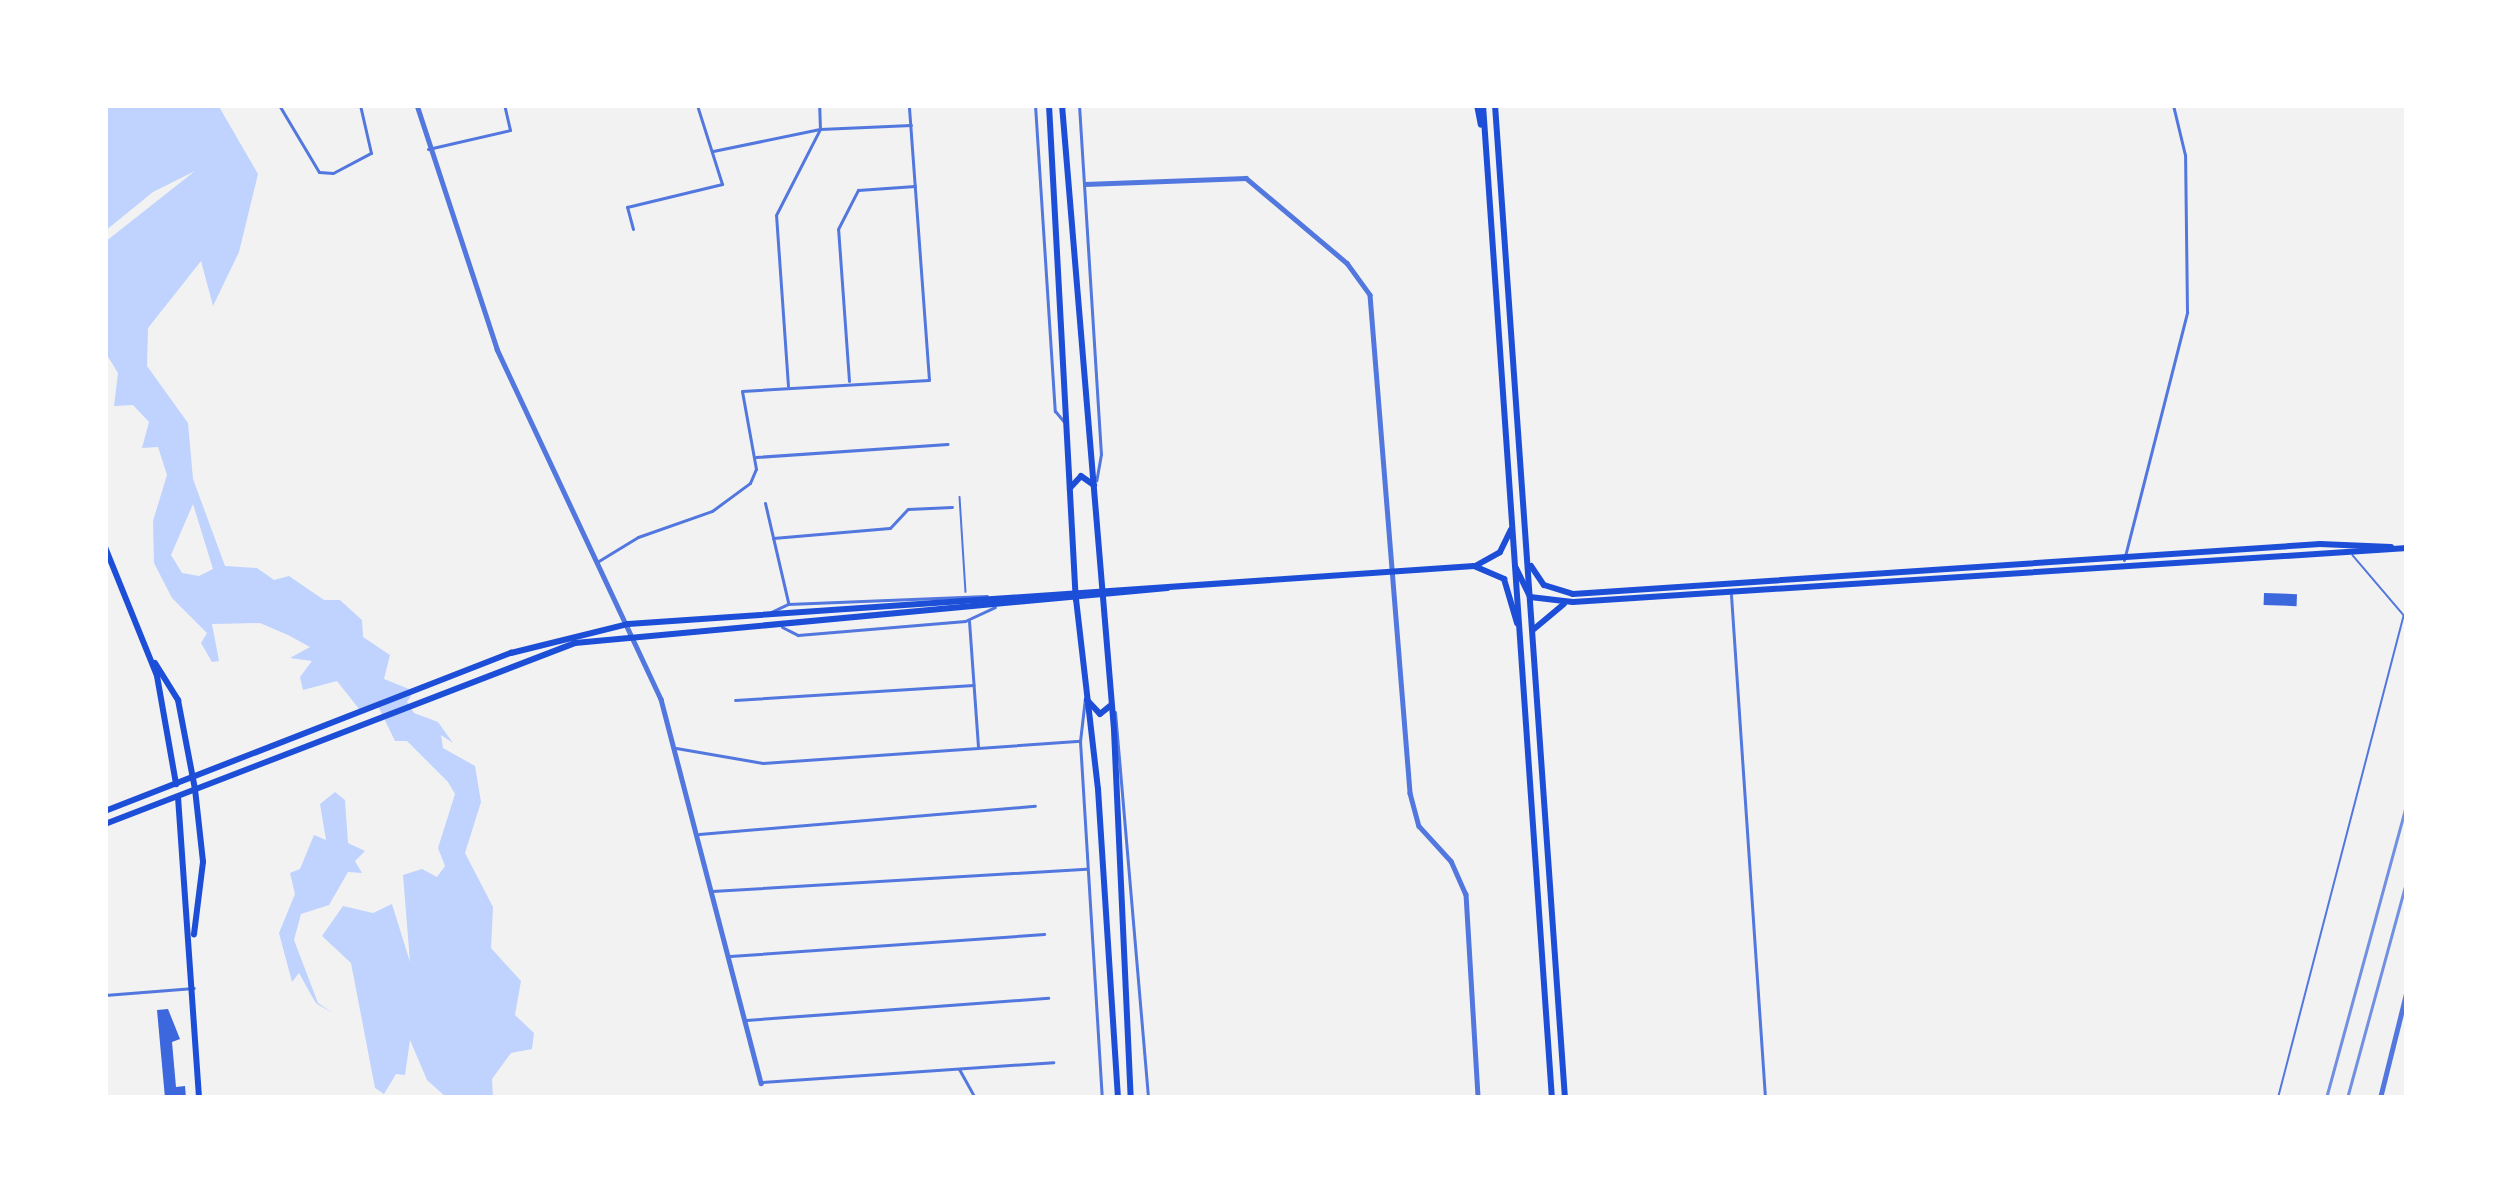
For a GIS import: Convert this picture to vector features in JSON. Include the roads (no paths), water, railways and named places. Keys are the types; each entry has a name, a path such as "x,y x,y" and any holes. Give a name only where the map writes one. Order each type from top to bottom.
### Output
{"main road":[{"path":"1049,105 1076,595 1118,1098"},
{"path":"1062,105 1111,700 1131,1098"},
{"path":"1495,105 1564,1098"},
{"path":"1478,107 1486,149 1552,1098"},
{"path":"1069,490 1081,476 1095,488"},
{"path":"105,811 572,632 628,624 1474,566 1500,552 1512,528"},
{"path":"1527,548 1538,579 1560,592 2125,560 2320,544 2407,548"},
{"path":"2316,559 2320,544"},
{"path":"105,547 147,652 182,717 203,862 193,944"},
{"path":"1530,597 1573,602 1682,598 2316,559 2407,548"},
{"path":"1515,565 1530,597"},
{"path":"1474,566 1504,578 1518,626"},
{"path":"1682,584 1676,592 1682,598"},
{"path":"1532,632 1547,611 1573,602"},
{"path":"105,824 557,648 633,633 768,618"},
{"path":"147,652 165,718 178,796 193,944 200,1098"},
{"path":"1085,697 1100,714 1111,700"},
{"path":"165,718 173,708 182,717"},
{"path":"183,860 191,869 203,862"},
{"path":"1544,995 1551,1003 1556,994"}],"street":[{"path":"280,105 319,172 351,168 371,153 359,105"},
{"path":"417,105 497,349 595,563 633,633 674,748 760,1083 1053,1062"},
{"path":"428,149 510,130 504,105"},
{"path":"633,229 627,207 722,184 697,105"},
{"path":"788,387 776,215 820,129 819,105"},
{"path":"595,563 724,503 754,478 742,391 928,381 909,105"},
{"path":"1035,105 1055,411 1069,428"},
{"path":"1079,105 1101,454 1095,488"},
{"path":"2125,560 2186,327 2185,155 2173,105"},
{"path":"711,152 820,129 911,125"},
{"path":"1085,184 1242,176 1355,271 1377,318 1412,807 1466,894 1478,1098"},
{"path":"849,383 838,229 858,190 915,185"},
{"path":"754,457 948,444"},
{"path":"765,503 788,604"},
{"path":"773,538 890,528 908,509 952,507"},
{"path":"966,592 996,602 969,620 798,634 768,618 788,604 966,592"},
{"path":"1731,593 1765,1098"},
{"path":"969,620 979,748"},
{"path":"735,700 974,685"},
{"path":"1085,697 1080,741 1102,1098"},
{"path":"1111,700 1123,735 1148,1098"},
{"path":"674,748 763,764 1080,741"},
{"path":"697,834 1035,806"},
{"path":"710,891 1088,869"},
{"path":"729,956 1044,934"},
{"path":"105,995 194,988"},
{"path":"2380,1098 2407,990"},
{"path":"744,1020 1048,998"},
{"path":"958,1068 975,1098"}],"lane":[{"path":"960,497 966,592"},
{"path":"2278,1098 2404,616 2353,556"}],"water":[{"path":"105,105 218,105 258,174 239,252 213,306 201,261 148,328 147,366 188,423 193,479 225,566 257,568 274,580 289,576 324,600 340,600 362,620 363,637 390,655 384,679 414,691 407,702 414,713 438,722 453,743 441,735 443,748 475,766 481,802 465,853 493,907 491,948 521,981 515,1015 534,1033 532,1049 511,1053 492,1079 493,1098 447,1098 427,1080 410,1040 405,1075 396,1074 384,1094 375,1088 351,963 322,936 343,906 373,913 392,904 410,962 403,875 422,869 437,877 445,866 438,848 455,794 448,782 407,741 395,741 378,706 363,714 337,681 303,690 300,677 312,661 290,658 310,647 288,635 260,623 212,624 219,661 212,662 201,643 207,633 172,598 154,563 153,521 167,475 158,447 142,448 149,422 133,405 114,406 118,373 105,352 105,242 195,171 153,192 105,231","holes":["193,504 213,569 199,576 182,573 171,555"]},
{"path":"335,792 345,800 348,843 365,851 355,861 362,873 348,872 329,905 301,914 294,940 318,1003 333,1013 317,1004 299,973 292,982 279,933 295,894 290,873 300,869 314,835 326,840 320,804"}],"railway":[{"path":"2326,1098 2407,801"},
{"path":"2347,1098 2407,878"}]}
